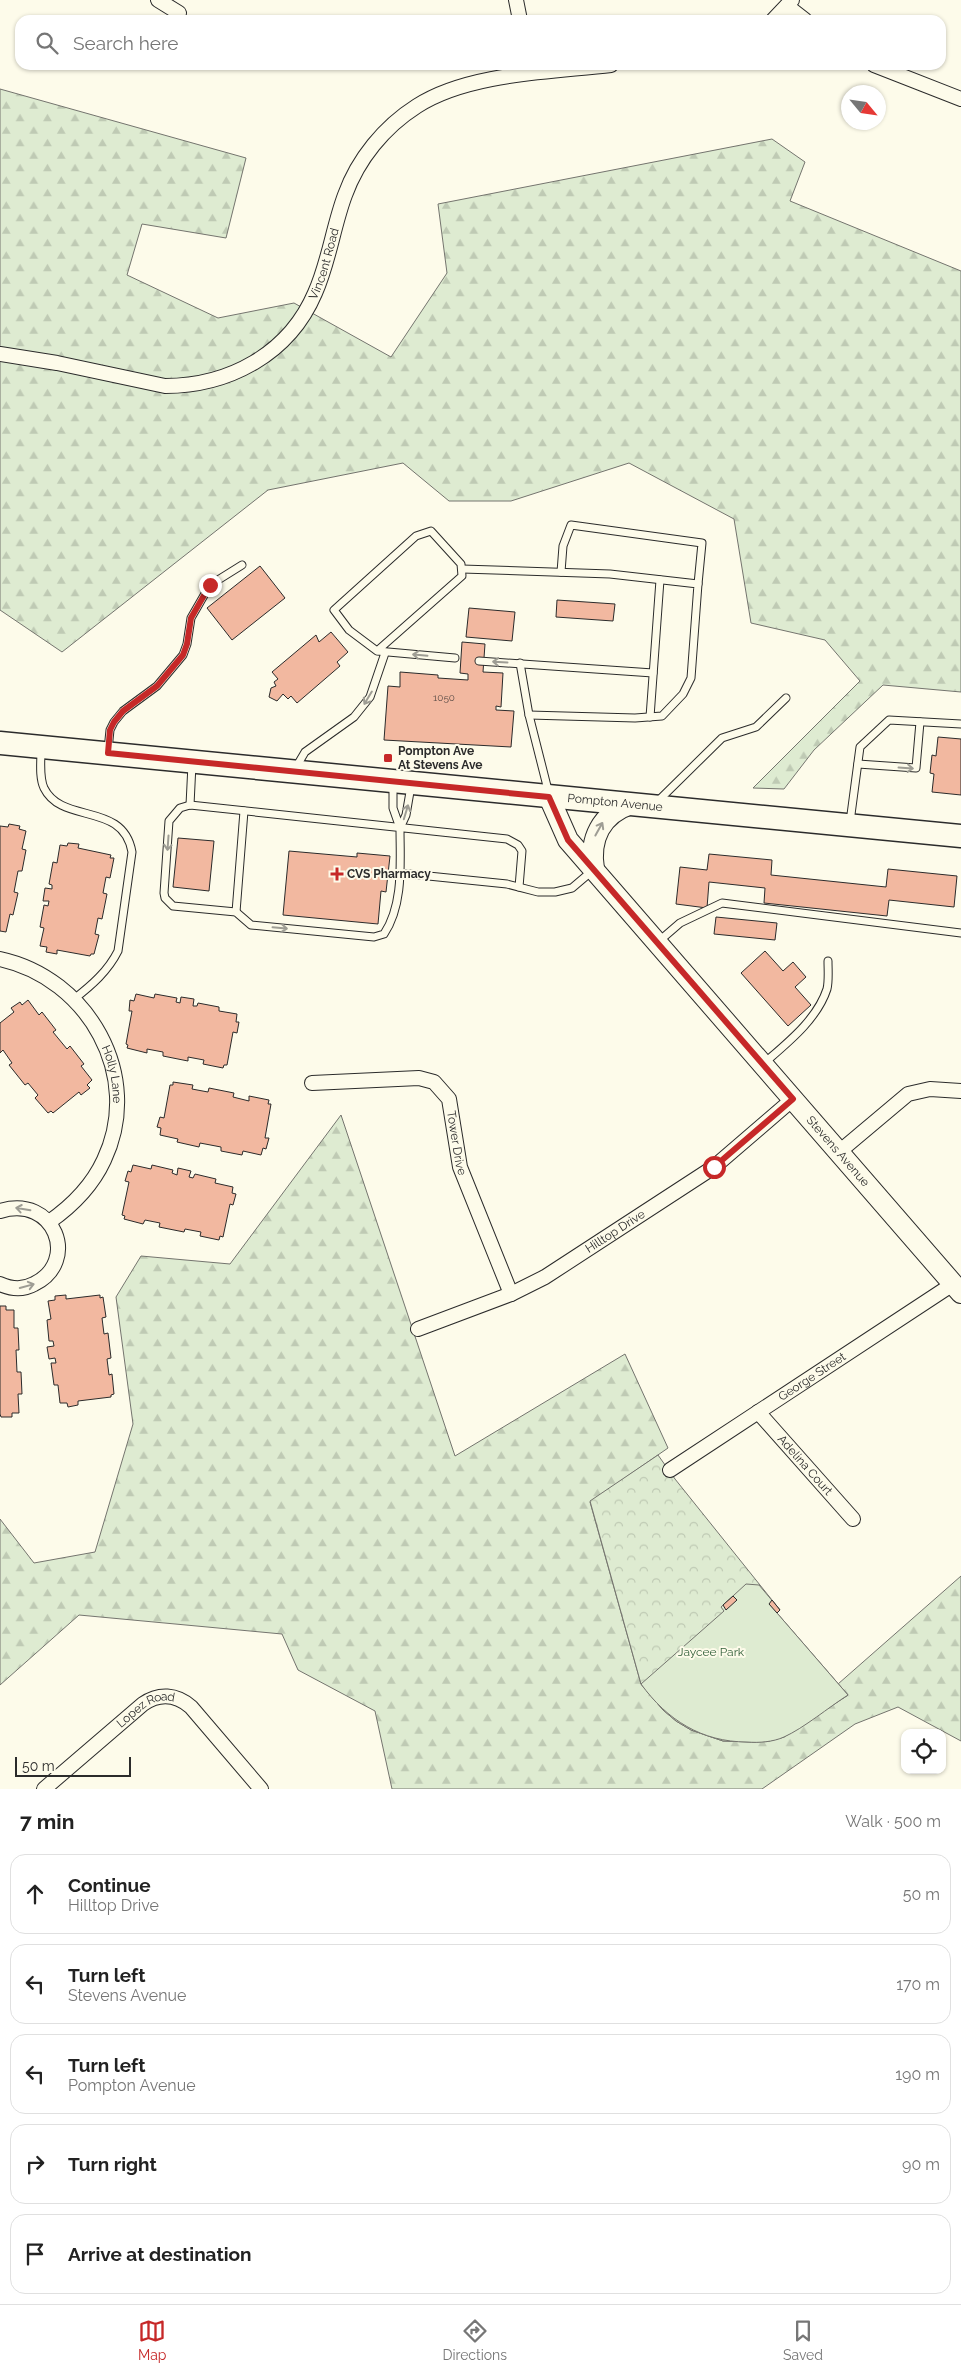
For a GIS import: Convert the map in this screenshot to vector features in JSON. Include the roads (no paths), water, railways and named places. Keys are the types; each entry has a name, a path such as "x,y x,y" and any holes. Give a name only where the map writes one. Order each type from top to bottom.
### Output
{"main road":[{"name":"Pompton Avenue","path":"0,743 961,836"},
{"name":"Stevens Avenue","path":"549,797 568,840 957,1288"},
{"path":"594,869 592,849 598,830 608,816 630,804"}],"street":[{"path":"158,0 180,13"},
{"path":"516,0 519,15"},
{"path":"778,15 789,3 800,15"},
{"name":"Vincent Road","path":"0,354 48,361 164,386 181,386 214,381 246,368 274,349 287,337 307,309 321,278 348,186 362,160 387,130 417,106 452,89 470,83 530,70"},
{"path":"887,70 961,99"},
{"name":"Holly Lane","path":"0,959 34,971 74,999 93,1022 108,1050 116,1081 117,1114 110,1145 96,1174 66,1210 49,1222"},
{"name":"Tower Drive","path":"312,1083 419,1078 427,1079 440,1087 451,1106 460,1166 511,1294"},
{"path":"839,1152 908,1094 930,1089 961,1091"},
{"name":"Hilltop Drive","path":"418,1329 511,1294 545,1277 714,1167 793,1099"},
{"path":"0,1211 13,1207 26,1208 39,1213 49,1222 55,1233 58,1246 56,1260 50,1272 41,1281 29,1287 16,1289 0,1284"},
{"name":"George Street","path":"670,1470 758,1412 957,1288"},
{"name":"Adelina Court","path":"758,1412 853,1519"},
{"name":"Lopez Road","path":"44,1789 143,1704 164,1696 178,1698 191,1707 261,1789"}],"lane":[{"path":"529,715 662,716 683,694 691,678 702,543 571,525 563,546 561,572"},
{"path":"377,651 462,576 461,564 431,531 416,536 334,610 350,630 377,651 455,658"},
{"path":"108,753 110,730 114,722 123,711 157,686 183,655 187,644 191,618 210,585 242,565"},
{"path":"462,569 561,572 698,584"},
{"path":"650,717 660,580"},
{"path":"294,771 305,752 354,717 370,698 385,653"},
{"path":"479,661 653,673"},
{"path":"520,663 529,715 546,776 549,797"},
{"path":"653,806 722,738 756,727 786,698"},
{"path":"849,825 860,747 889,720 961,724"},
{"path":"858,764 916,768 920,722"},
{"path":"41,747 41,775 44,788 52,799 65,807 114,823 130,839 132,852 118,950 112,962 98,980 74,999"},
{"path":"190,806 192,761"},
{"path":"402,782 392,808 400,828 399,887 389,926 384,934 374,936 251,925 236,912 173,906 166,898 164,893 170,821 180,808 190,806 244,811 400,828 507,839 518,845 522,851 519,887"},
{"path":"400,828 408,808 402,782"},
{"path":"236,912 244,811"},
{"path":"400,873 519,887 538,892 555,892 572,888 594,869"},
{"path":"658,942 680,923 722,903 961,933"},
{"path":"762,1064 810,1020 827,988 828,961"}],"place":[{"name":"Pompton Ave At Stevens Ave","path":"388,758"},
{"name":"CVS Pharmacy","path":"337,874"}],"park label":[{"name":"Jaycee Park","path":"711,1652"}]}
